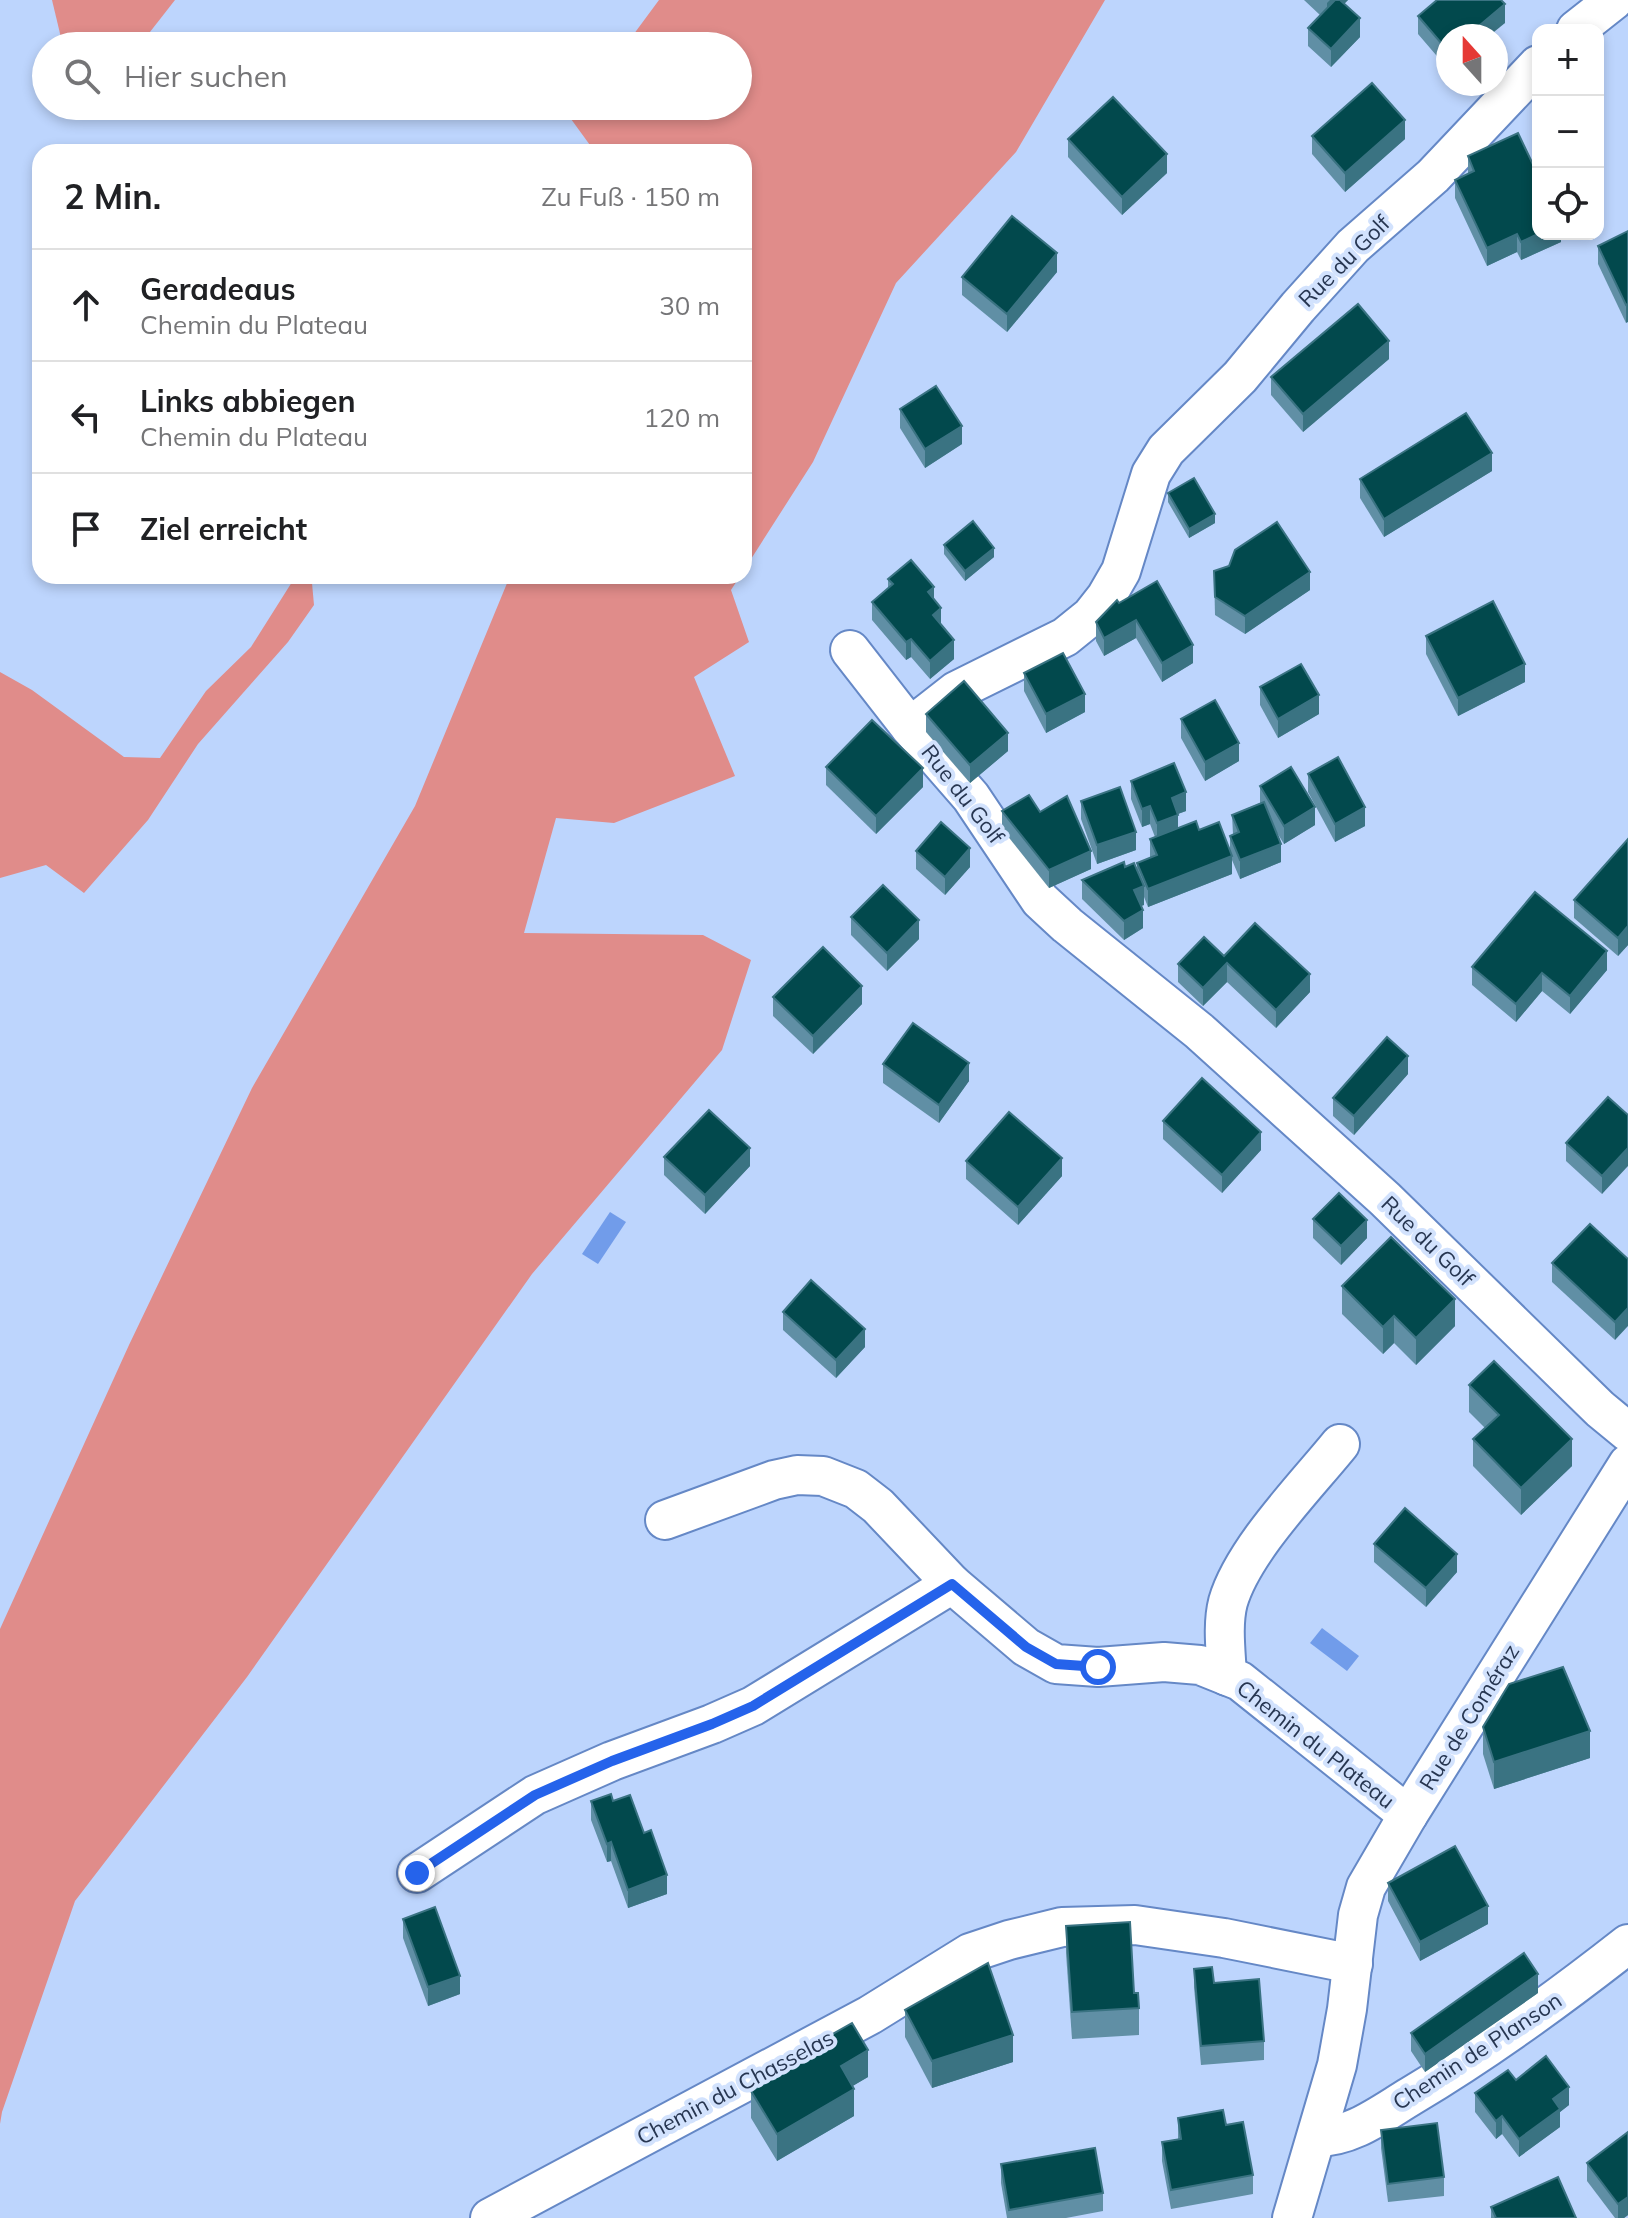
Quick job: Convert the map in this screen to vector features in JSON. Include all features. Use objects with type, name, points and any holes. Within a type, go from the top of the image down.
[{"type":"street","points":[[1584,24],[1614,0]]},
{"type":"street","name":"Rue du Golf","points":[[1532,71],[1433,176],[1353,246],[1240,377],[1166,450],[1151,474],[1121,571],[1091,616],[1065,637],[956,691],[910,727],[971,797],[1040,900],[1199,1031],[1385,1199],[1600,1409],[1628,1432]]},
{"type":"street","points":[[850,650],[910,727]]},
{"type":"street","points":[[1227,1676],[1227,1605],[1236,1582],[1263,1538],[1340,1444]]},
{"type":"street","name":"Rue de Coméraz","points":[[1292,2218],[1337,2065],[1358,1915],[1366,1887],[1628,1464]]},
{"type":"street","name":"Chemin du Plateau","points":[[665,1520],[774,1480],[797,1475],[823,1476],[856,1489],[878,1506],[952,1584],[1026,1647],[1056,1664],[1098,1667],[1164,1662],[1200,1665],[1240,1681],[1408,1815]]},
{"type":"street","points":[[417,1873],[535,1795],[753,1706],[952,1584]]},
{"type":"street","name":"Chemin du Chasselas","points":[[490,2218],[870,2015],[970,1953],[1009,1940],[1062,1927],[1135,1925],[1224,1938],[1353,1964]]},
{"type":"street","name":"Chemin de Planson","points":[[1317,2137],[1351,2131],[1447,2074],[1500,2041],[1628,1944]]},
{"type":"shaded area","points":[[52,0],[175,0],[150,32],[60,32]]},
{"type":"shaded area","points":[[659,0],[1105,0],[1016,152],[896,283],[813,462],[752,557],[752,144],[589,144],[572,120],[752,120],[752,32],[635,32]]},
{"type":"shaded area","points":[[291,584],[312,584],[314,605],[288,642],[198,744],[148,820],[84,893],[46,865],[0,878],[0,672],[32,690],[124,757],[160,758],[206,691],[251,647]]},
{"type":"shaded area","points":[[507,584],[735,584],[731,590],[749,642],[694,677],[735,776],[614,823],[556,818],[524,933],[703,935],[751,960],[722,1050],[532,1274],[247,1677],[75,1901],[0,2124],[0,1629],[129,1345],[252,1088],[415,806]]},
{"type":"water","points":[[610,1212],[626,1222],[598,1264],[582,1254]]},
{"type":"water","points":[[1322,1628],[1359,1656],[1347,1671],[1310,1643]]},
{"type":"building","points":[[1335,0],[1340,0],[1360,18],[1331,49],[1308,28]]},
{"type":"building","points":[[1437,0],[1501,0],[1505,4],[1481,24],[1436,24],[1436,37],[1418,16]]},
{"type":"building","points":[[1372,83],[1405,120],[1345,173],[1312,136]]},
{"type":"building","points":[[1113,97],[1167,154],[1122,197],[1068,139]]},
{"type":"building","points":[[1518,133],[1532,162],[1532,237],[1521,242],[1517,234],[1487,248],[1455,180],[1474,171],[1468,156]]},
{"type":"building","points":[[1012,216],[1057,253],[1007,314],[962,277]]},
{"type":"building","points":[[1628,231],[1628,304],[1626,305],[1598,246]]},
{"type":"building","points":[[1358,304],[1389,341],[1303,414],[1271,377]]},
{"type":"building","points":[[936,386],[962,426],[925,449],[900,409]]},
{"type":"building","points":[[1466,413],[1492,453],[1384,519],[1360,479]]},
{"type":"building","points":[[1194,478],[1215,514],[1189,529],[1168,493]]},
{"type":"building","points":[[973,521],[994,548],[965,571],[944,545]]},
{"type":"building","points":[[1277,522],[1310,572],[1245,616],[1215,597],[1214,571],[1229,566],[1235,550]]},
{"type":"building","points":[[911,560],[934,587],[928,592],[941,608],[933,615],[954,640],[930,661],[911,639],[906,642],[872,602],[893,584],[888,579]]},
{"type":"building","points":[[1157,581],[1193,645],[1162,663],[1136,620],[1104,638],[1096,622],[1117,600],[1119,603]]},
{"type":"building","points":[[1493,601],[1525,664],[1458,698],[1426,636]]},
{"type":"building","points":[[1063,653],[1085,694],[1046,714],[1024,673]]},
{"type":"building","points":[[1301,664],[1319,695],[1278,719],[1260,687]]},
{"type":"building","points":[[964,681],[1008,733],[970,765],[926,714]]},
{"type":"building","points":[[1215,700],[1239,743],[1205,762],[1181,719]]},
{"type":"building","points":[[872,720],[923,768],[876,816],[826,767]]},
{"type":"building","points":[[1338,757],[1365,807],[1335,824],[1308,774]]},
{"type":"building","points":[[1174,763],[1186,792],[1172,798],[1178,815],[1157,823],[1150,806],[1142,809],[1131,781]]},
{"type":"building","points":[[1291,767],[1315,807],[1284,826],[1260,786]]},
{"type":"building","points":[[1120,787],[1136,832],[1097,845],[1081,801]]},
{"type":"building","points":[[1029,795],[1040,812],[1067,796],[1091,851],[1049,870],[1002,811]]},
{"type":"building","points":[[1264,802],[1281,844],[1240,860],[1230,836],[1239,832],[1232,815]]},
{"type":"building","points":[[1196,821],[1199,830],[1219,822],[1232,856],[1148,889],[1137,863],[1157,855],[1150,839]]},
{"type":"building","points":[[941,822],[970,848],[945,877],[916,851]]},
{"type":"building","points":[[1628,839],[1628,926],[1618,938],[1574,900]]},
{"type":"building","points":[[1124,862],[1125,867],[1134,863],[1144,886],[1134,890],[1143,910],[1124,921],[1082,880]]},
{"type":"building","points":[[883,885],[919,920],[887,953],[851,917]]},
{"type":"building","points":[[1535,892],[1607,951],[1570,996],[1542,973],[1516,1004],[1472,967]]},
{"type":"building","points":[[1255,923],[1310,974],[1276,1010],[1227,963],[1203,988],[1178,964],[1204,937],[1224,956]]},
{"type":"building","points":[[823,947],[862,986],[813,1036],[773,997]]},
{"type":"building","points":[[913,1023],[969,1063],[939,1105],[883,1064]]},
{"type":"building","points":[[1387,1037],[1408,1056],[1354,1116],[1333,1098]]},
{"type":"building","points":[[1202,1078],[1261,1132],[1222,1175],[1163,1121]]},
{"type":"building","points":[[1608,1097],[1628,1115],[1628,1148],[1602,1176],[1566,1143]]},
{"type":"building","points":[[709,1110],[750,1148],[705,1195],[664,1157]]},
{"type":"building","points":[[1009,1112],[1062,1158],[1018,1207],[966,1161]]},
{"type":"building","points":[[1339,1193],[1367,1220],[1341,1246],[1313,1219]]},
{"type":"building","points":[[1590,1224],[1628,1259],[1628,1308],[1615,1322],[1552,1263]]},
{"type":"building","points":[[1391,1237],[1455,1299],[1416,1338],[1394,1316],[1383,1327],[1342,1286]]},
{"type":"building","points":[[811,1280],[865,1329],[836,1360],[783,1312]]},
{"type":"building","points":[[1494,1361],[1572,1439],[1521,1488],[1473,1439],[1499,1415],[1469,1385]]},
{"type":"building","points":[[1405,1508],[1457,1554],[1426,1588],[1374,1544]]},
{"type":"building","points":[[1563,1667],[1590,1731],[1494,1762],[1483,1727],[1509,1684]]},
{"type":"building","points":[[611,1794],[613,1801],[630,1795],[644,1833],[651,1830],[667,1875],[628,1890],[611,1842],[607,1844],[591,1801]]},
{"type":"building","points":[[1455,1846],[1488,1906],[1420,1942],[1388,1883]]},
{"type":"building","points":[[435,1907],[460,1976],[428,1987],[403,1919]]},
{"type":"building","points":[[1130,1922],[1134,1993],[1138,1993],[1139,2008],[1072,2012],[1066,1926]]},
{"type":"building","points":[[1524,1953],[1538,1974],[1425,2054],[1411,2033]]},
{"type":"building","points":[[988,1963],[1013,2035],[932,2061],[905,2010]]},
{"type":"building","points":[[1212,1967],[1214,1983],[1259,1979],[1264,2041],[1201,2046],[1194,1969]]},
{"type":"building","points":[[852,2023],[868,2050],[841,2066],[854,2089],[777,2134],[751,2091],[805,2060],[801,2052]]},
{"type":"building","points":[[1546,2056],[1569,2087],[1553,2099],[1560,2109],[1519,2139],[1502,2116],[1496,2121],[1475,2093],[1508,2070],[1516,2080]]},
{"type":"building","points":[[1223,2110],[1226,2125],[1243,2122],[1253,2175],[1171,2190],[1162,2142],[1181,2139],[1178,2118]]},
{"type":"building","points":[[1437,2123],[1444,2177],[1388,2184],[1381,2130]]},
{"type":"building","points":[[1628,2132],[1628,2197],[1618,2204],[1587,2163]]},
{"type":"building","points":[[1095,2148],[1103,2193],[1009,2210],[1001,2164]]},
{"type":"building","points":[[1558,2177],[1576,2218],[1496,2218],[1491,2207]]},
{"type":"route","points":[[417,1873],[535,1795],[753,1706],[952,1584],[1026,1647],[1056,1664],[1098,1667]]}]
